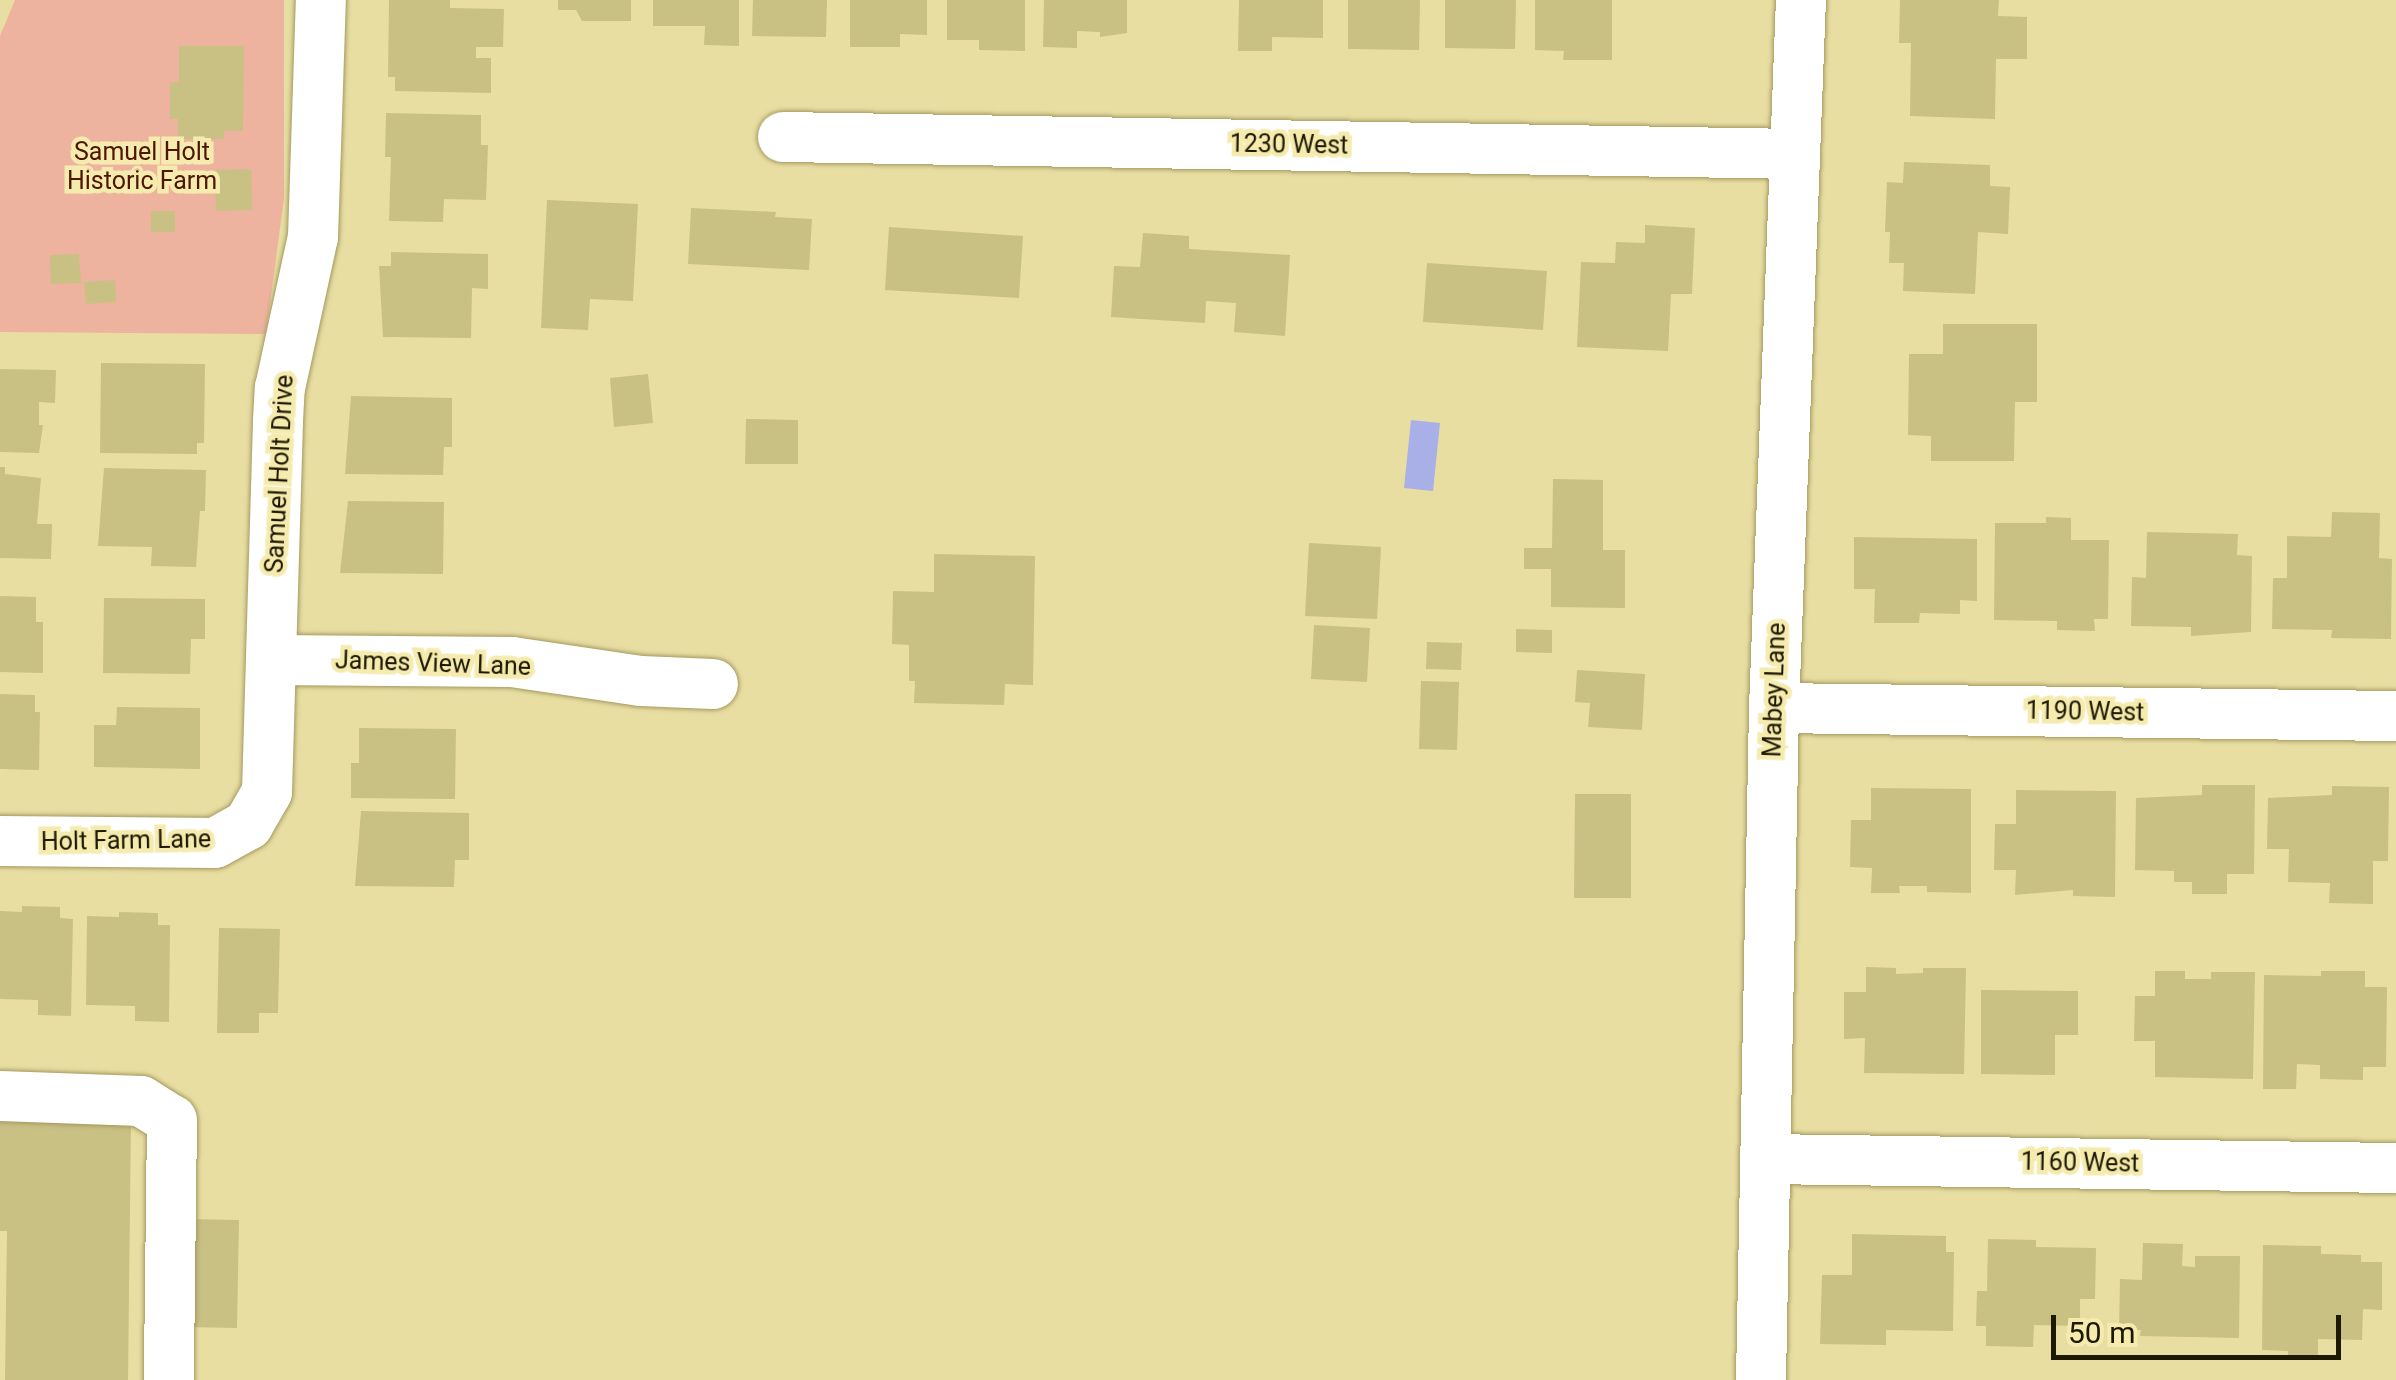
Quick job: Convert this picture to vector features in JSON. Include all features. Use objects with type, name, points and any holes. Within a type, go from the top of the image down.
[{"type":"street","name":"Samuel Holt Drive","points":[[248,825],[260,810],[270,773],[280,388],[315,223],[321,0]]},
{"type":"street","name":"Mabey Lane","points":[[1761,1380],[1774,708],[1801,0]]},
{"type":"street","name":"1230 West","points":[[783,137],[1795,154]]},
{"type":"street","name":"James View Lane","points":[[272,660],[512,662],[641,682],[713,684]]},
{"type":"street","name":"1190 West","points":[[1774,708],[2396,716]]},
{"type":"street","name":"Holt Farm Lane","points":[[0,841],[196,846],[215,843],[248,825]]},
{"type":"street","points":[[0,1096],[142,1101],[172,1120],[169,1380]]},
{"type":"street","name":"1160 West","points":[[1765,1159],[2396,1168]]},
{"type":"green space","name":"Samuel Holt Historic Farm","points":[[15,0],[284,0],[284,198],[266,334],[0,332],[0,36]]},
{"type":"water","points":[[1411,420],[1440,423],[1433,491],[1404,488]]},
{"type":"building","points":[[389,0],[450,0],[450,8],[504,9],[503,47],[476,47],[476,58],[491,58],[491,93],[395,91],[395,77],[388,77]]},
{"type":"building","points":[[558,0],[631,0],[631,21],[582,21],[576,10],[558,10]]},
{"type":"building","points":[[653,0],[739,0],[739,46],[704,45],[705,26],[653,26]]},
{"type":"building","points":[[753,0],[827,0],[826,37],[752,36]]},
{"type":"building","points":[[850,0],[927,0],[927,35],[900,34],[900,47],[850,47]]},
{"type":"building","points":[[947,0],[1025,0],[1025,51],[979,50],[979,40],[947,40]]},
{"type":"building","points":[[1044,0],[1127,0],[1127,33],[1100,37],[1100,32],[1077,31],[1077,48],[1043,47]]},
{"type":"building","points":[[1239,0],[1323,0],[1323,38],[1272,37],[1272,51],[1238,51]]},
{"type":"building","points":[[1348,0],[1420,0],[1419,50],[1348,49]]},
{"type":"building","points":[[1445,0],[1516,0],[1515,49],[1445,48]]},
{"type":"building","points":[[1535,0],[1612,0],[1612,60],[1563,60],[1564,51],[1535,50]]},
{"type":"building","points":[[1900,0],[1999,0],[1998,16],[2027,17],[2027,59],[1996,59],[1995,119],[1910,116],[1911,43],[1899,43]]},
{"type":"building","points":[[179,46],[244,46],[243,131],[224,131],[224,139],[178,139],[178,119],[170,119],[170,82],[179,82]]},
{"type":"building","points":[[386,113],[481,115],[481,145],[488,145],[486,200],[444,199],[443,222],[389,221],[391,157],[385,157]]},
{"type":"building","points":[[1904,162],[1990,165],[1990,186],[2010,187],[2008,234],[1978,232],[1975,294],[1903,291],[1904,263],[1889,263],[1890,232],[1885,232],[1887,182],[1903,183]]},
{"type":"building","points":[[251,169],[252,210],[216,211],[215,170]]},
{"type":"building","points":[[547,200],[638,204],[633,301],[590,299],[588,330],[541,328]]},
{"type":"building","points":[[691,208],[776,212],[775,217],[812,219],[809,270],[688,264]]},
{"type":"building","points":[[151,211],[175,211],[175,232],[151,232]]},
{"type":"building","points":[[1645,225],[1695,228],[1692,294],[1671,294],[1668,351],[1577,347],[1581,262],[1615,263],[1616,242],[1645,243]]},
{"type":"building","points":[[889,227],[1023,236],[1019,298],[885,290]]},
{"type":"building","points":[[1143,233],[1189,236],[1189,249],[1290,255],[1285,336],[1234,332],[1236,303],[1206,301],[1205,323],[1111,317],[1114,266],[1140,267]]},
{"type":"building","points":[[391,252],[488,254],[488,289],[472,288],[471,338],[383,337],[379,266],[391,266]]},
{"type":"building","points":[[79,254],[81,283],[51,284],[50,255]]},
{"type":"building","points":[[1427,263],[1547,271],[1543,330],[1423,322]]},
{"type":"building","points":[[115,280],[116,302],[86,304],[84,282]]},
{"type":"building","points":[[1943,324],[2037,324],[2037,402],[2015,402],[2014,461],[1931,461],[1931,436],[1908,435],[1909,354],[1943,354]]},
{"type":"building","points":[[101,363],[205,364],[204,443],[197,443],[197,454],[100,453]]},
{"type":"building","points":[[0,369],[56,370],[55,403],[39,402],[39,425],[43,425],[39,453],[0,452]]},
{"type":"building","points":[[648,374],[653,423],[614,427],[610,378]]},
{"type":"building","points":[[351,396],[452,398],[452,447],[444,447],[443,475],[345,474]]},
{"type":"building","points":[[746,419],[798,420],[798,464],[745,464]]},
{"type":"building","points":[[0,467],[5,467],[5,474],[41,478],[37,524],[52,524],[51,559],[0,558]]},
{"type":"building","points":[[104,468],[206,470],[205,511],[200,511],[196,567],[151,566],[152,547],[98,546]]},
{"type":"building","points":[[1553,479],[1603,480],[1603,550],[1625,550],[1625,608],[1551,607],[1551,569],[1524,569],[1524,548],[1552,548]]},
{"type":"building","points":[[348,501],[444,502],[443,574],[340,573]]},
{"type":"building","points":[[2332,512],[2380,513],[2379,558],[2392,559],[2391,639],[2331,638],[2332,630],[2272,629],[2273,578],[2287,578],[2287,536],[2331,537]]},
{"type":"building","points":[[2046,517],[2071,518],[2071,540],[2109,540],[2108,619],[2094,619],[2095,631],[2057,630],[2057,621],[1994,620],[1995,523],[2046,523]]},
{"type":"building","points":[[2147,532],[2238,534],[2237,555],[2252,556],[2251,632],[2191,636],[2191,627],[2131,626],[2132,577],[2146,578]]},
{"type":"building","points":[[1854,537],[1977,539],[1977,601],[1960,600],[1960,614],[1920,613],[1919,623],[1874,623],[1875,589],[1854,589]]},
{"type":"building","points":[[1309,543],[1381,547],[1377,619],[1305,616]]},
{"type":"building","points":[[934,554],[1035,556],[1033,685],[1005,684],[1004,705],[914,703],[915,681],[909,681],[909,645],[892,644],[893,591],[934,592]]},
{"type":"building","points":[[0,596],[36,597],[36,622],[43,622],[43,673],[0,672]]},
{"type":"building","points":[[104,598],[205,599],[205,639],[191,639],[190,674],[103,673]]},
{"type":"building","points":[[1314,625],[1370,628],[1367,682],[1311,679]]},
{"type":"building","points":[[1516,629],[1552,630],[1552,653],[1516,652]]},
{"type":"building","points":[[1427,642],[1462,643],[1461,670],[1426,669]]},
{"type":"building","points":[[1577,670],[1645,674],[1642,730],[1588,727],[1590,703],[1575,702]]},
{"type":"building","points":[[1421,681],[1459,682],[1457,750],[1419,749]]},
{"type":"building","points":[[0,694],[35,695],[35,712],[40,712],[39,770],[0,769]]},
{"type":"building","points":[[117,707],[200,708],[200,769],[94,767],[94,725],[116,725]]},
{"type":"building","points":[[359,728],[456,729],[455,799],[351,798],[351,763],[359,763]]},
{"type":"building","points":[[2202,785],[2255,785],[2254,874],[2227,874],[2227,894],[2192,894],[2192,882],[2174,882],[2174,871],[2135,870],[2136,798],[2202,795]]},
{"type":"building","points":[[2332,786],[2389,787],[2388,861],[2373,861],[2373,904],[2329,903],[2330,883],[2288,882],[2289,849],[2267,849],[2268,798],[2332,795]]},
{"type":"building","points":[[1871,788],[1971,789],[1971,893],[1927,892],[1927,886],[1899,886],[1900,893],[1871,893],[1872,868],[1850,867],[1851,820],[1871,820]]},
{"type":"building","points":[[2016,790],[2116,791],[2115,897],[2073,896],[2073,890],[2015,895],[2016,870],[1994,870],[1995,824],[2016,824]]},
{"type":"building","points":[[1575,794],[1631,794],[1631,898],[1574,898]]},
{"type":"building","points":[[361,811],[469,813],[469,860],[455,860],[454,887],[355,886]]},
{"type":"building","points":[[22,906],[60,907],[60,918],[73,919],[71,1016],[38,1015],[38,1000],[0,999],[0,911],[22,912]]},
{"type":"building","points":[[119,912],[158,913],[158,925],[170,925],[169,1022],[135,1021],[135,1006],[86,1005],[87,916],[119,917]]},
{"type":"building","points":[[219,928],[280,929],[278,1013],[259,1013],[259,1033],[217,1033]]},
{"type":"building","points":[[1866,967],[1896,968],[1896,974],[1923,973],[1923,968],[1966,968],[1964,1074],[1864,1073],[1865,1038],[1844,1039],[1844,992],[1866,992]]},
{"type":"building","points":[[2155,971],[2185,971],[2185,979],[2211,979],[2211,972],[2255,972],[2253,1079],[2155,1077],[2155,1041],[2134,1041],[2135,996],[2155,996]]},
{"type":"building","points":[[2321,971],[2365,971],[2365,987],[2387,987],[2386,1067],[2363,1067],[2363,1080],[2320,1079],[2320,1065],[2297,1064],[2296,1089],[2263,1089],[2264,975],[2321,976]]},
{"type":"building","points":[[1981,990],[2078,991],[2078,1035],[2055,1035],[2055,1075],[1981,1074]]},
{"type":"building","points":[[0,1118],[131,1120],[128,1380],[5,1380],[7,1231],[0,1231]]},
{"type":"building","points":[[187,1219],[239,1220],[237,1328],[185,1327]]},
{"type":"building","points":[[1852,1234],[1946,1236],[1946,1252],[1954,1252],[1953,1331],[1886,1330],[1886,1345],[1820,1344],[1822,1275],[1852,1275]]},
{"type":"building","points":[[1988,1239],[2036,1240],[2036,1247],[2096,1248],[2095,1299],[2080,1299],[2080,1326],[2034,1325],[2033,1347],[1986,1346],[1986,1326],[1976,1326],[1977,1291],[1987,1291]]},
{"type":"building","points":[[2143,1243],[2183,1244],[2182,1266],[2195,1267],[2195,1256],[2240,1256],[2239,1338],[2140,1336],[2141,1330],[2119,1330],[2120,1279],[2142,1280]]},
{"type":"building","points":[[2263,1245],[2321,1246],[2321,1254],[2361,1255],[2361,1262],[2382,1262],[2382,1310],[2363,1309],[2362,1340],[2318,1339],[2318,1359],[2288,1358],[2288,1351],[2262,1350]]}]
